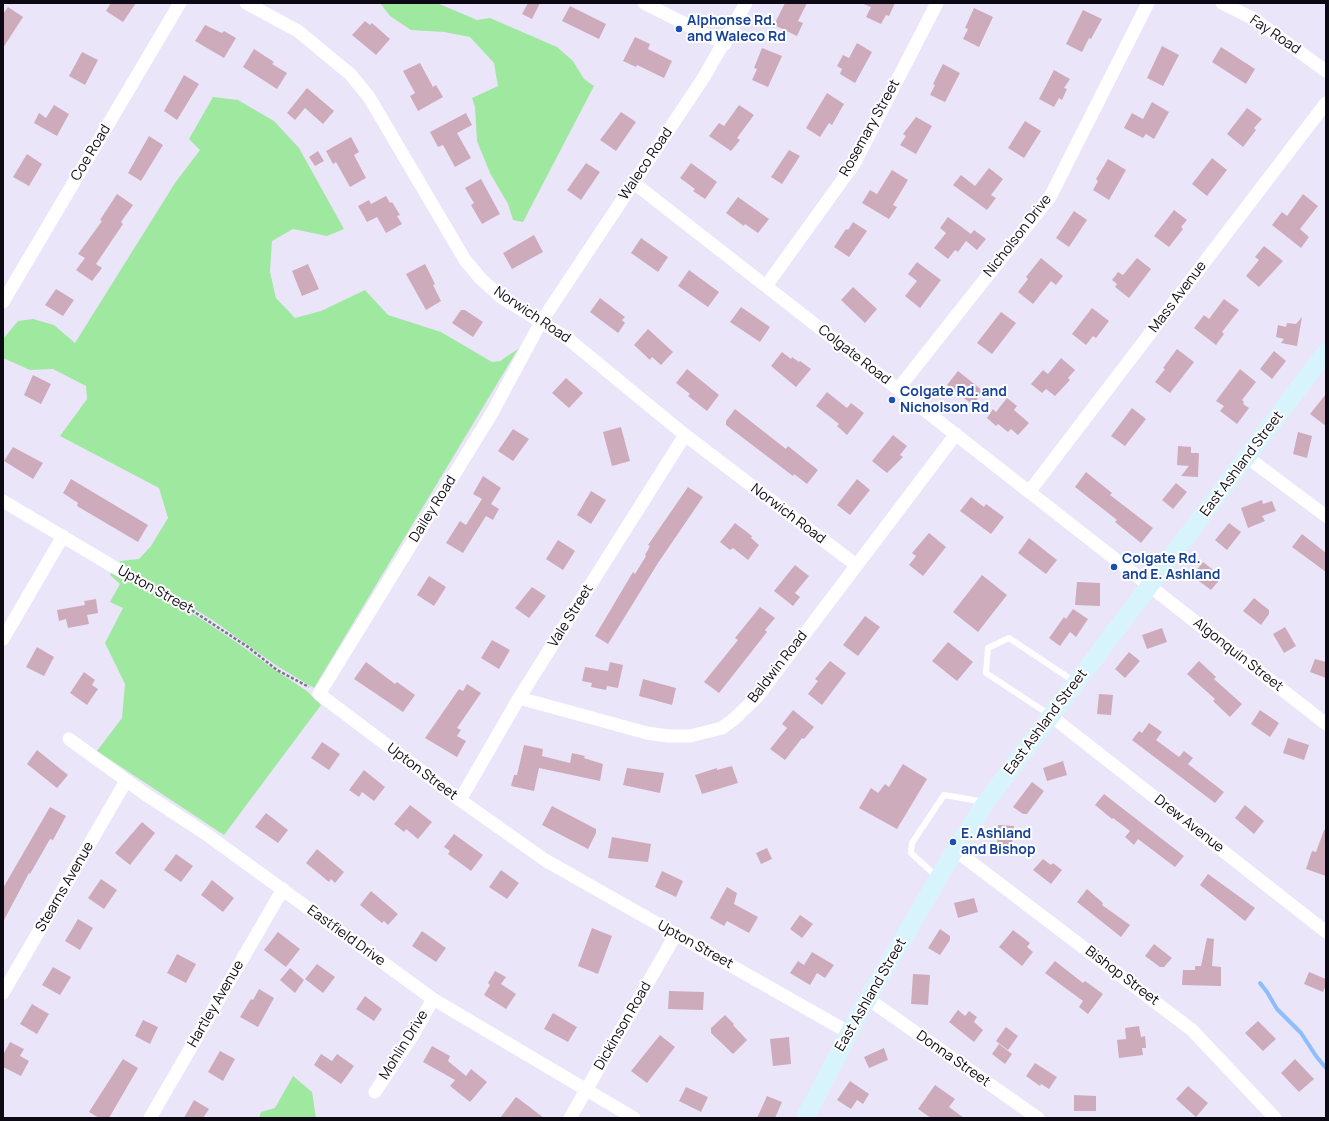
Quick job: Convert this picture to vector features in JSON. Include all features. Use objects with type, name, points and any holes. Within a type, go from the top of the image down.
[{"type":"main road","name":"East Ashland Street","points":[[805,1118],[848,1032],[955,850],[986,802],[1326,352]]},
{"type":"street","name":"Coe Road","points":[[3,302],[180,3]]},
{"type":"street","name":"Norwich Road","points":[[246,3],[298,30],[350,74],[369,97],[465,260],[481,279],[501,297],[567,338],[685,435],[856,565]]},
{"type":"street","points":[[644,3],[725,44]]},
{"type":"street","name":"Waleco Road","points":[[541,322],[725,44],[746,3]]},
{"type":"street","name":"Rosemary Street","points":[[766,286],[854,164],[937,3]]},
{"type":"street","name":"Nicholson Drive","points":[[898,389],[1050,197],[1148,3]]},
{"type":"street","name":"Fay Road","points":[[1222,3],[1254,20],[1326,71]]},
{"type":"street","name":"Mass Avenue","points":[[1030,492],[1326,103]]},
{"type":"street","name":"Colgate Road","points":[[634,183],[1150,585]]},
{"type":"street","name":"Dailey Road","points":[[319,694],[492,413],[541,322]]},
{"type":"street","name":"Baldwin Road","points":[[519,698],[647,734],[690,736],[722,728],[734,719],[756,697],[956,434]]},
{"type":"street","name":"Vale Street","points":[[460,800],[519,698],[685,435]]},
{"type":"street","points":[[1247,457],[1326,516]]},
{"type":"street","name":"Upton Street","points":[[3,501],[124,573]]},
{"type":"street","points":[[3,639],[63,536]]},
{"type":"street","name":"Algonquin Street","points":[[1150,585],[1326,724]]},
{"type":"street","name":"Upton Street","points":[[319,694],[460,800],[545,860],[848,1032]]},
{"type":"street","name":"Drew Avenue","points":[[1051,716],[1326,931]]},
{"type":"street","name":"Eastfield Drive","points":[[68,739],[206,834],[433,999],[585,1091],[634,1118]]},
{"type":"street","name":"Stearns Avenue","points":[[3,993],[126,780]]},
{"type":"street","name":"Bishop Street","points":[[955,850],[1192,1030],[1275,1118]]},
{"type":"street","name":"Hartley Avenue","points":[[150,1118],[283,889]]},
{"type":"street","name":"Dickinson Road","points":[[570,1118],[676,934]]},
{"type":"street","name":"Mohlin Drive","points":[[375,1092],[413,1035],[433,999]]},
{"type":"street","name":"Donna Street","points":[[868,1000],[1038,1118]]},
{"type":"lane","points":[[1051,716],[986,673],[988,648],[1009,638],[1076,683]]},
{"type":"lane","points":[[938,879],[911,853],[912,843],[944,795],[986,802]]},
{"type":"path","name":"Upton Street","points":[[124,573],[170,596],[248,647],[277,670],[319,694]]},
{"type":"green space","points":[[380,3],[437,3],[477,20],[490,18],[557,47],[573,61],[584,79],[594,86],[523,222],[513,220],[508,204],[490,173],[477,141],[475,107],[472,98],[498,86],[494,63],[470,37],[444,32],[411,30],[390,16]]},
{"type":"green space","points":[[213,97],[238,100],[274,121],[299,148],[344,229],[327,236],[293,229],[272,241],[270,272],[276,298],[295,318],[321,311],[365,290],[388,315],[441,332],[492,362],[500,361],[518,349],[314,688],[277,666],[214,621],[167,592],[119,566],[120,561],[139,559],[151,546],[168,518],[159,488],[60,436],[87,399],[86,386],[53,369],[30,370],[3,358],[3,339],[18,321],[33,319],[54,325],[75,343],[175,183],[200,150],[189,139]]},
{"type":"green space","points":[[112,571],[121,577],[159,593],[201,619],[307,691],[321,705],[224,835],[97,751],[122,718],[125,684],[105,643],[123,608],[110,602],[120,584],[110,575]]},
{"type":"green space","points":[[293,1076],[312,1092],[316,1118],[259,1118],[261,1112],[275,1108]]},
{"type":"building","points":[[111,3],[136,3],[123,22],[106,11]]},
{"type":"building","points":[[528,3],[540,3],[532,19],[522,14]]},
{"type":"building","points":[[785,3],[807,3],[798,21],[803,23],[797,36],[774,25]]},
{"type":"building","points":[[861,3],[895,3],[889,16],[886,15],[881,24],[866,17],[871,7]]},
{"type":"building","points":[[570,6],[606,24],[599,39],[562,21]]},
{"type":"building","points":[[8,7],[23,17],[3,48],[3,14]]},
{"type":"building","points":[[974,8],[993,17],[979,47],[963,39],[968,29],[965,28]]},
{"type":"building","points":[[1083,10],[1102,19],[1091,39],[1089,38],[1082,52],[1066,44]]},
{"type":"building","points":[[365,21],[370,25],[372,23],[390,39],[376,55],[352,35]]},
{"type":"building","points":[[205,25],[222,33],[224,31],[236,38],[224,58],[195,41]]},
{"type":"building","points":[[635,37],[650,44],[648,49],[672,61],[664,78],[637,65],[636,67],[623,61]]},
{"type":"building","points":[[857,43],[872,52],[855,83],[840,74],[842,69],[837,66],[843,55],[849,58]]},
{"type":"building","points":[[1162,46],[1179,55],[1163,86],[1147,78]]},
{"type":"building","points":[[1221,47],[1255,69],[1246,84],[1212,62]]},
{"type":"building","points":[[762,48],[782,56],[768,87],[752,80],[757,69],[754,68]]},
{"type":"building","points":[[254,49],[274,62],[272,64],[287,73],[277,89],[243,67]]},
{"type":"building","points":[[82,52],[98,60],[85,85],[69,76]]},
{"type":"building","points":[[420,63],[433,87],[436,85],[443,97],[418,111],[410,96],[415,93],[403,71]]},
{"type":"building","points":[[943,64],[960,73],[945,102],[930,95],[935,85],[933,84]]},
{"type":"building","points":[[1054,70],[1070,79],[1064,88],[1067,89],[1062,100],[1059,98],[1054,107],[1039,99]]},
{"type":"building","points":[[184,75],[199,84],[177,120],[164,111]]},
{"type":"building","points":[[307,88],[334,111],[323,124],[305,108],[295,120],[287,113]]},
{"type":"building","points":[[827,93],[844,104],[832,125],[829,123],[820,137],[806,128]]},
{"type":"building","points":[[1152,102],[1169,112],[1154,139],[1146,134],[1143,138],[1124,128],[1132,113],[1143,119]]},
{"type":"building","points":[[54,105],[69,114],[57,136],[34,123],[39,113],[46,118]]},
{"type":"building","points":[[739,105],[754,115],[737,138],[740,140],[731,151],[709,136],[719,123],[724,126]]},
{"type":"building","points":[[1247,108],[1262,119],[1254,128],[1256,130],[1243,147],[1227,134]]},
{"type":"building","points":[[621,112],[636,122],[616,151],[600,140]]},
{"type":"building","points":[[466,113],[472,125],[457,133],[471,158],[455,167],[443,145],[438,147],[430,132]]},
{"type":"building","points":[[916,117],[932,126],[916,154],[900,145],[906,136],[903,134]]},
{"type":"building","points":[[1025,121],[1041,131],[1024,158],[1008,148]]},
{"type":"building","points":[[149,136],[163,145],[141,181],[128,173]]},
{"type":"building","points":[[351,137],[359,152],[354,155],[366,178],[350,187],[336,162],[333,164],[326,151]]},
{"type":"building","points":[[789,150],[800,156],[782,184],[771,177]]},
{"type":"building","points":[[318,151],[324,161],[315,166],[309,157]]},
{"type":"building","points":[[27,154],[42,164],[29,186],[13,177]]},
{"type":"building","points":[[1212,158],[1227,170],[1207,196],[1192,184]]},
{"type":"building","points":[[1108,159],[1126,170],[1109,200],[1093,190],[1098,181],[1096,179]]},
{"type":"building","points":[[586,163],[600,172],[581,200],[567,190]]},
{"type":"building","points":[[691,163],[717,182],[705,199],[693,191],[695,189],[680,178]]},
{"type":"building","points":[[989,168],[1003,179],[991,195],[996,198],[987,210],[953,185],[961,175],[975,186]]},
{"type":"building","points":[[892,170],[908,180],[893,205],[897,207],[889,219],[862,203],[870,190],[877,194]]},
{"type":"building","points":[[481,179],[500,214],[482,224],[471,205],[474,203],[465,188]]},
{"type":"building","points":[[117,194],[133,205],[121,222],[123,224],[96,264],[102,268],[92,281],[76,270],[85,258],[78,254],[102,221],[100,220]]},
{"type":"building","points":[[1303,194],[1318,206],[1300,229],[1309,237],[1301,248],[1272,225],[1282,212],[1287,216]]},
{"type":"building","points":[[386,196],[390,203],[392,202],[400,215],[397,216],[402,224],[386,233],[377,217],[367,222],[358,206],[369,200],[371,204]]},
{"type":"building","points":[[738,197],[769,219],[758,233],[745,224],[744,226],[726,213]]},
{"type":"building","points":[[1174,210],[1187,220],[1181,227],[1183,229],[1169,247],[1154,236]]},
{"type":"building","points":[[1074,211],[1087,220],[1069,247],[1056,238]]},
{"type":"building","points":[[948,217],[971,234],[974,230],[986,239],[977,250],[966,241],[958,252],[955,250],[948,259],[934,248],[946,233],[940,228]]},
{"type":"building","points":[[853,222],[867,231],[849,257],[834,247],[846,229],[848,230]]},
{"type":"building","points":[[534,235],[543,252],[512,269],[503,253]]},
{"type":"building","points":[[641,238],[668,257],[658,272],[631,253]]},
{"type":"building","points":[[1264,246],[1283,261],[1259,287],[1246,276],[1259,260],[1255,257]]},
{"type":"building","points":[[1041,258],[1063,276],[1056,285],[1051,281],[1033,304],[1018,292],[1028,279],[1026,277]]},
{"type":"building","points":[[1137,258],[1151,269],[1129,298],[1115,287],[1117,284],[1112,280],[1118,272],[1123,275]]},
{"type":"building","points":[[917,262],[941,280],[920,308],[905,296],[917,281],[908,274]]},
{"type":"building","points":[[308,264],[319,289],[302,296],[292,271]]},
{"type":"building","points":[[425,264],[435,284],[433,285],[441,301],[426,310],[406,274]]},
{"type":"building","points":[[689,270],[719,292],[708,307],[678,286]]},
{"type":"building","points":[[853,287],[877,309],[865,323],[841,300]]},
{"type":"building","points":[[56,289],[74,300],[63,316],[45,305]]},
{"type":"building","points":[[600,298],[625,317],[622,320],[625,323],[618,333],[590,312]]},
{"type":"building","points":[[1224,299],[1239,310],[1222,332],[1224,334],[1216,345],[1194,328],[1204,315],[1209,319]]},
{"type":"building","points":[[741,307],[770,327],[760,342],[730,322]]},
{"type":"building","points":[[1092,308],[1109,321],[1096,338],[1093,336],[1086,345],[1072,334]]},
{"type":"building","points":[[461,310],[465,310],[483,322],[473,337],[452,323]]},
{"type":"building","points":[[1001,312],[1016,323],[992,354],[977,343]]},
{"type":"building","points":[[1302,317],[1297,346],[1281,343],[1284,339],[1276,337],[1278,325],[1286,327],[1287,323],[1296,324]]},
{"type":"building","points":[[648,329],[673,352],[661,365],[652,357],[650,360],[634,345]]},
{"type":"building","points":[[1177,349],[1194,362],[1170,393],[1155,382]]},
{"type":"building","points":[[1274,351],[1286,361],[1272,379],[1260,369]]},
{"type":"building","points":[[782,352],[791,359],[792,357],[799,362],[800,361],[811,369],[796,387],[771,366]]},
{"type":"building","points":[[1061,358],[1075,370],[1068,378],[1070,380],[1055,396],[1046,389],[1042,393],[1031,384],[1043,370],[1048,374]]},
{"type":"building","points":[[687,369],[719,395],[707,411],[688,396],[690,394],[676,383]]},
{"type":"building","points":[[1240,369],[1256,382],[1242,400],[1244,402],[1243,404],[1249,408],[1237,424],[1220,411],[1224,406],[1216,401]]},
{"type":"building","points":[[958,371],[983,391],[973,405],[947,385]]},
{"type":"building","points":[[33,375],[51,384],[41,404],[24,395]]},
{"type":"building","points":[[566,378],[583,393],[569,408],[552,393]]},
{"type":"building","points":[[827,392],[847,408],[851,403],[864,413],[847,435],[837,426],[839,424],[816,406]]},
{"type":"building","points":[[1326,394],[1326,426],[1310,414]]},
{"type":"building","points":[[1007,398],[1017,406],[1014,410],[1029,423],[1018,435],[1011,429],[1008,432],[998,424],[996,426],[987,418],[993,409],[996,412]]},
{"type":"building","points":[[1132,408],[1146,419],[1125,446],[1111,436]]},
{"type":"building","points":[[735,409],[786,449],[788,446],[818,470],[807,484],[794,474],[793,476],[726,425],[726,421]]},
{"type":"building","points":[[621,427],[630,461],[612,466],[603,432]]},
{"type":"building","points":[[513,429],[529,439],[513,461],[498,451]]},
{"type":"building","points":[[1298,432],[1312,436],[1307,458],[1293,454]]},
{"type":"building","points":[[893,435],[907,446],[900,455],[903,457],[887,473],[872,461]]},
{"type":"building","points":[[1178,446],[1191,447],[1191,453],[1199,453],[1198,477],[1181,476],[1189,466],[1177,465]]},
{"type":"building","points":[[13,447],[43,463],[33,479],[4,461]]},
{"type":"building","points":[[1086,472],[1112,493],[1110,495],[1153,528],[1141,543],[1115,522],[1117,520],[1075,487]]},
{"type":"building","points":[[483,476],[501,488],[491,504],[499,509],[493,520],[486,516],[463,553],[446,543],[460,521],[466,525],[482,499],[473,494]]},
{"type":"building","points":[[71,479],[148,525],[138,542],[77,506],[78,503],[63,493]]},
{"type":"building","points":[[857,479],[870,490],[850,515],[837,505]]},
{"type":"building","points":[[1176,483],[1187,492],[1173,509],[1162,500]]},
{"type":"building","points":[[688,487],[703,497],[658,563],[608,644],[595,636],[633,572],[635,574],[646,556],[645,555],[650,546],[648,545]]},
{"type":"building","points":[[591,491],[606,500],[591,524],[577,515]]},
{"type":"building","points":[[971,497],[984,507],[986,504],[1004,517],[991,534],[960,511]]},
{"type":"building","points":[[1262,500],[1263,504],[1272,501],[1276,511],[1262,516],[1265,521],[1248,528],[1241,508]]},
{"type":"building","points":[[735,523],[752,536],[751,538],[759,545],[748,560],[733,548],[730,550],[720,542]]},
{"type":"building","points":[[1229,523],[1241,532],[1227,550],[1215,540]]},
{"type":"building","points":[[929,533],[946,547],[923,576],[909,565],[916,556],[912,553]]},
{"type":"building","points":[[1302,534],[1326,553],[1326,572],[1292,547]]},
{"type":"building","points":[[1029,538],[1057,560],[1046,574],[1018,553]]},
{"type":"building","points":[[558,540],[575,551],[563,570],[546,559]]},
{"type":"building","points":[[1203,562],[1222,577],[1211,590],[1192,576]]},
{"type":"building","points":[[795,565],[809,576],[795,593],[800,597],[793,606],[774,591]]},
{"type":"building","points":[[982,575],[1007,595],[978,632],[953,612]]},
{"type":"building","points":[[429,576],[446,587],[434,606],[417,595]]},
{"type":"building","points":[[1077,582],[1100,583],[1100,606],[1075,605]]},
{"type":"building","points":[[532,587],[546,596],[529,618],[515,608]]},
{"type":"building","points":[[1254,598],[1269,610],[1269,614],[1261,625],[1243,611]]},
{"type":"building","points":[[96,599],[98,613],[87,615],[89,624],[68,628],[66,619],[59,621],[57,610],[85,605],[84,601]]},
{"type":"building","points":[[760,607],[775,618],[765,630],[767,632],[719,693],[704,682],[738,640],[735,638]]},
{"type":"building","points":[[1073,609],[1088,619],[1076,637],[1070,632],[1060,646],[1049,638],[1064,617],[1066,619]]},
{"type":"building","points":[[865,616],[880,627],[858,656],[843,645]]},
{"type":"building","points":[[1285,627],[1296,646],[1284,653],[1273,634]]},
{"type":"building","points":[[1162,628],[1167,642],[1147,649],[1142,635]]},
{"type":"building","points":[[492,640],[510,650],[499,669],[481,658]]},
{"type":"building","points":[[948,642],[973,662],[957,681],[932,661]]},
{"type":"building","points":[[37,647],[54,657],[44,676],[26,667]]},
{"type":"building","points":[[1129,652],[1140,661],[1125,678],[1115,669]]},
{"type":"building","points":[[1315,659],[1326,662],[1326,678],[1310,672]]},
{"type":"building","points":[[830,661],[846,673],[822,705],[808,694],[818,681],[815,679]]},
{"type":"building","points":[[1199,661],[1216,677],[1214,679],[1242,704],[1230,717],[1213,701],[1215,699],[1187,674]]},
{"type":"building","points":[[366,662],[395,684],[397,682],[415,695],[403,712],[354,679]]},
{"type":"building","points":[[610,662],[623,665],[618,688],[607,686],[606,690],[591,687],[592,683],[582,681],[585,667],[608,671]]},
{"type":"building","points":[[84,672],[95,680],[92,685],[98,689],[87,705],[70,693]]},
{"type":"building","points":[[643,679],[676,688],[672,705],[639,696]]},
{"type":"building","points":[[467,684],[481,693],[457,728],[461,730],[457,736],[466,741],[457,757],[425,738],[459,689],[463,691]]},
{"type":"building","points":[[1099,694],[1113,695],[1111,715],[1097,714]]},
{"type":"building","points":[[793,710],[814,727],[804,739],[802,738],[785,760],[770,749],[787,728],[782,724]]},
{"type":"building","points":[[1260,710],[1279,723],[1270,737],[1251,724]]},
{"type":"building","points":[[1149,723],[1162,732],[1156,740],[1179,757],[1184,751],[1193,758],[1188,764],[1224,792],[1215,803],[1132,740],[1139,731],[1142,733]]},
{"type":"building","points":[[1288,738],[1309,745],[1304,760],[1283,753]]},
{"type":"building","points":[[322,742],[340,754],[329,770],[311,758]]},
{"type":"building","points":[[524,745],[543,749],[542,756],[570,763],[572,753],[585,756],[584,758],[603,764],[600,781],[539,768],[534,791],[511,786],[514,775],[517,775]]},
{"type":"building","points":[[37,750],[68,775],[57,788],[27,764]]},
{"type":"building","points":[[1063,761],[1067,775],[1047,781],[1043,768]]},
{"type":"building","points":[[903,764],[927,779],[897,829],[859,808],[871,788],[878,793],[885,784],[889,787]]},
{"type":"building","points":[[732,766],[738,783],[702,794],[695,775],[717,768],[717,770]]},
{"type":"building","points":[[627,768],[664,773],[660,793],[623,785]]},
{"type":"building","points":[[364,770],[385,787],[374,801],[362,792],[359,797],[349,790]]},
{"type":"building","points":[[1032,782],[1044,791],[1027,814],[1023,814],[1013,807]]},
{"type":"building","points":[[1104,794],[1184,856],[1175,867],[1138,839],[1134,845],[1125,837],[1130,831],[1095,805]]},
{"type":"building","points":[[410,805],[432,822],[418,839],[406,829],[404,832],[394,824]]},
{"type":"building","points":[[1245,805],[1264,821],[1254,834],[1235,818]]},
{"type":"building","points":[[552,806],[596,829],[596,833],[588,849],[542,825]]},
{"type":"building","points":[[50,807],[66,816],[53,840],[50,839],[30,874],[29,873],[3,922],[3,888]]},
{"type":"building","points":[[266,813],[288,830],[278,843],[255,827]]},
{"type":"building","points":[[142,822],[155,833],[130,865],[115,853]]},
{"type":"building","points":[[998,825],[1014,826],[1012,846],[997,845]]},
{"type":"building","points":[[1324,830],[1326,830],[1326,876],[1306,869],[1312,851],[1316,852]]},
{"type":"building","points":[[454,834],[483,855],[471,871],[448,854],[450,851],[444,847]]},
{"type":"building","points":[[612,837],[651,844],[648,862],[608,858]]},
{"type":"building","points":[[767,848],[772,859],[761,864],[756,853]]},
{"type":"building","points":[[317,849],[344,872],[335,883],[331,879],[329,882],[306,863]]},
{"type":"building","points":[[176,854],[193,866],[181,882],[164,870]]},
{"type":"building","points":[[1043,859],[1051,865],[1053,863],[1062,870],[1051,884],[1033,870]]},
{"type":"building","points":[[501,870],[519,883],[507,899],[489,887]]},
{"type":"building","points":[[662,871],[683,881],[676,897],[655,887]]},
{"type":"building","points":[[1208,874],[1255,908],[1245,921],[1200,885]]},
{"type":"building","points":[[101,879],[117,890],[104,909],[88,898]]},
{"type":"building","points":[[212,880],[234,898],[223,912],[201,895]]},
{"type":"building","points":[[727,887],[737,893],[734,904],[758,917],[749,933],[727,921],[724,926],[710,918]]},
{"type":"building","points":[[1087,889],[1103,903],[1102,905],[1130,925],[1121,937],[1077,902]]},
{"type":"building","points":[[371,891],[398,914],[388,925],[384,921],[382,923],[360,905]]},
{"type":"building","points":[[974,898],[978,912],[958,918],[954,903]]},
{"type":"building","points":[[800,915],[813,924],[802,938],[790,929]]},
{"type":"building","points":[[78,919],[93,928],[80,950],[65,941]]},
{"type":"building","points":[[592,928],[612,936],[598,974],[578,966]]},
{"type":"building","points":[[940,929],[950,936],[950,940],[940,955],[928,948]]},
{"type":"building","points":[[1013,930],[1030,943],[1027,947],[1033,952],[1022,966],[999,947]]},
{"type":"building","points":[[422,931],[446,948],[436,962],[412,946]]},
{"type":"building","points":[[278,932],[300,949],[286,967],[264,950]]},
{"type":"building","points":[[1207,938],[1214,939],[1212,966],[1221,967],[1221,986],[1182,985],[1183,970],[1195,970],[1195,966],[1201,966]]},
{"type":"building","points":[[1154,944],[1172,958],[1164,967],[1160,967],[1145,956]]},
{"type":"building","points":[[812,952],[834,965],[825,978],[817,973],[810,985],[790,973],[798,961],[804,965]]},
{"type":"building","points":[[177,954],[196,964],[186,983],[167,973]]},
{"type":"building","points":[[1055,961],[1083,983],[1085,981],[1103,994],[1088,1014],[1079,1007],[1083,1001],[1045,973]]},
{"type":"building","points":[[317,964],[335,977],[323,993],[305,979]]},
{"type":"building","points":[[53,967],[71,977],[60,995],[42,985]]},
{"type":"building","points":[[290,968],[304,980],[295,993],[280,980]]},
{"type":"building","points":[[495,971],[506,977],[501,984],[516,994],[506,1009],[484,995],[490,985],[488,983]]},
{"type":"building","points":[[1309,972],[1326,979],[1326,985],[1323,992],[1304,984]]},
{"type":"building","points":[[913,974],[930,975],[928,1005],[911,1004]]},
{"type":"building","points":[[259,989],[274,998],[258,1027],[240,1017],[251,999],[253,1000]]},
{"type":"building","points":[[669,991],[704,992],[703,1010],[668,1009]]},
{"type":"building","points":[[365,996],[382,1009],[374,1021],[356,1009]]},
{"type":"building","points":[[32,1004],[49,1014],[37,1034],[20,1024]]},
{"type":"building","points":[[958,1010],[965,1016],[969,1011],[977,1017],[974,1022],[983,1030],[974,1042],[949,1022]]},
{"type":"building","points":[[553,1013],[577,1027],[568,1042],[544,1029]]},
{"type":"building","points":[[725,1015],[747,1040],[733,1054],[711,1033],[711,1028]]},
{"type":"building","points":[[143,1020],[158,1027],[150,1044],[135,1036]]},
{"type":"building","points":[[1258,1021],[1276,1039],[1263,1051],[1245,1033]]},
{"type":"building","points":[[1139,1026],[1141,1037],[1145,1036],[1146,1048],[1142,1048],[1143,1055],[1119,1058],[1117,1040],[1126,1039],[1125,1028]]},
{"type":"building","points":[[1006,1027],[1018,1036],[1008,1050],[996,1041]]},
{"type":"building","points":[[660,1035],[675,1047],[647,1083],[631,1071]]},
{"type":"building","points":[[789,1037],[791,1064],[773,1066],[770,1039]]},
{"type":"building","points":[[10,1042],[24,1049],[20,1056],[29,1061],[21,1076],[3,1067],[3,1055]]},
{"type":"building","points":[[999,1044],[1012,1054],[1005,1064],[992,1054]]},
{"type":"building","points":[[432,1046],[450,1056],[448,1061],[466,1076],[471,1069],[487,1082],[470,1102],[450,1086],[455,1080],[423,1062]]},
{"type":"building","points":[[884,1048],[888,1060],[869,1068],[864,1057]]},
{"type":"building","points":[[220,1051],[235,1059],[223,1081],[208,1072]]},
{"type":"building","points":[[321,1054],[332,1061],[337,1054],[354,1066],[341,1084],[314,1065]]},
{"type":"building","points":[[123,1059],[138,1068],[109,1118],[99,1118],[89,1112]]},
{"type":"building","points":[[1295,1059],[1314,1079],[1299,1092],[1281,1073]]},
{"type":"building","points":[[1035,1063],[1057,1077],[1049,1089],[1041,1084],[1040,1086],[1026,1076]]},
{"type":"building","points":[[850,1081],[869,1094],[863,1104],[857,1100],[851,1109],[837,1100]]},
{"type":"building","points":[[935,1085],[955,1099],[949,1107],[964,1118],[931,1118],[918,1109]]},
{"type":"building","points":[[1188,1086],[1208,1103],[1196,1117],[1176,1099]]},
{"type":"building","points":[[686,1087],[708,1097],[701,1112],[679,1101]]},
{"type":"building","points":[[1074,1095],[1096,1096],[1096,1111],[1074,1111]]},
{"type":"building","points":[[767,1096],[782,1102],[775,1118],[757,1118]]},
{"type":"building","points":[[516,1097],[519,1099],[544,1118],[500,1118]]},
{"type":"building","points":[[194,1100],[209,1109],[203,1118],[184,1118]]},
{"type":"waterway","points":[[1260,983],[1277,1009],[1301,1033],[1326,1068]]},
{"type":"place","name":"Alphonse Rd. and Waleco Rd","points":[[679,29]]},
{"type":"place","name":"Colgate Rd. and Nicholson Rd","points":[[892,400]]},
{"type":"place","name":"Colgate Rd. and E. Ashland","points":[[1114,567]]},
{"type":"place","name":"E. Ashland and Bishop","points":[[953,842]]}]
